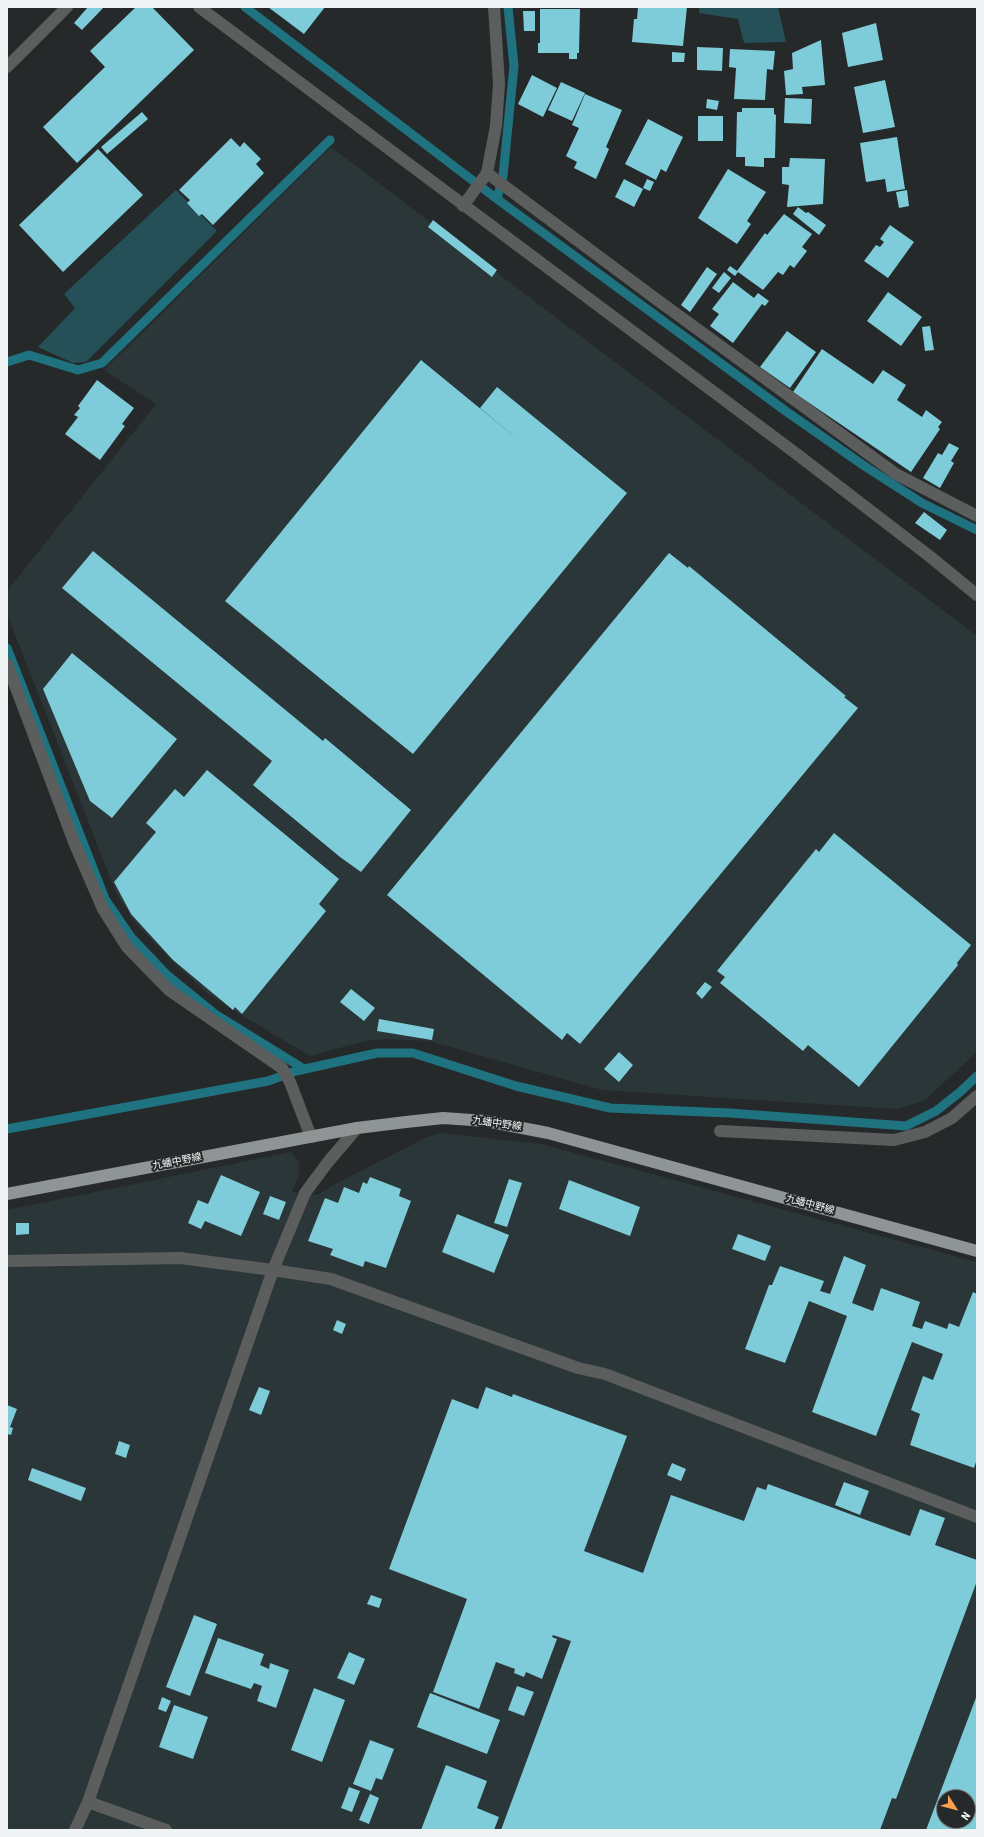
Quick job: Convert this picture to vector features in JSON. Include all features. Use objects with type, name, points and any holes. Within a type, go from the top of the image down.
[{"type":"main road","name":"九蟠中野線","points":[[7,1194],[357,1128],[443,1118],[486,1121],[548,1133],[977,1251]]},
{"type":"street","points":[[7,67],[67,7]]},
{"type":"street","points":[[199,7],[463,206],[798,455],[928,555],[977,595]]},
{"type":"street","points":[[493,179],[499,84],[494,7]]},
{"type":"street","points":[[463,206],[474,191],[493,179]]},
{"type":"street","points":[[493,179],[896,474],[977,516]]},
{"type":"street","points":[[7,664],[74,842],[103,909],[127,947],[169,990],[282,1068],[290,1082],[310,1137]]},
{"type":"street","points":[[720,1131],[894,1140],[925,1132],[952,1118],[977,1096]]},
{"type":"street","points":[[75,1830],[88,1802],[273,1270],[305,1193],[328,1162],[357,1128]]},
{"type":"street","points":[[7,1261],[180,1258],[331,1279],[570,1365],[605,1374],[977,1517]]},
{"type":"street","points":[[88,1802],[166,1830]]},
{"type":"shaded area","points":[[699,7],[778,7],[786,42],[744,43],[738,19],[699,13]]},
{"type":"shaded area","points":[[331,147],[977,636],[977,1052],[924,1101],[896,1109],[602,1090],[429,1041],[387,1039],[365,1041],[310,1056],[208,994],[174,963],[136,924],[117,895],[7,614],[7,591],[156,404],[104,370]]},
{"type":"shaded area","points":[[176,190],[217,231],[86,362],[73,363],[38,347],[75,308],[64,294]]},
{"type":"shaded area","points":[[440,1133],[541,1144],[977,1262],[977,1830],[7,1830],[7,1210],[291,1152],[300,1163],[299,1174],[292,1192],[317,1195],[337,1183],[427,1137]]},
{"type":"building","points":[[88,7],[104,7],[82,30],[74,23]]},
{"type":"building","points":[[136,7],[152,7],[194,50],[77,163],[43,127],[105,67],[90,51]]},
{"type":"building","points":[[268,7],[325,7],[304,34]]},
{"type":"building","points":[[638,7],[687,7],[683,46],[632,42],[634,19],[637,19]]},
{"type":"building","points":[[540,9],[580,9],[579,53],[577,53],[577,59],[569,59],[569,53],[538,53],[538,43],[540,43]]},
{"type":"building","points":[[523,11],[535,11],[535,31],[524,31]]},
{"type":"building","points":[[876,23],[883,60],[848,67],[842,33]]},
{"type":"building","points":[[821,40],[825,85],[802,87],[803,94],[786,95],[784,71],[793,69],[792,53]]},
{"type":"building","points":[[697,47],[723,48],[722,71],[697,70]]},
{"type":"building","points":[[730,49],[775,51],[773,70],[767,69],[765,100],[734,99],[736,68],[729,67]]},
{"type":"building","points":[[672,52],[685,53],[684,62],[672,62]]},
{"type":"building","points":[[532,75],[557,88],[543,117],[518,104]]},
{"type":"building","points":[[885,80],[895,127],[863,133],[854,87]]},
{"type":"building","points":[[561,82],[585,93],[572,121],[548,110]]},
{"type":"building","points":[[585,94],[622,110],[606,147],[609,149],[596,179],[574,168],[577,162],[566,156],[579,128],[572,125]]},
{"type":"building","points":[[785,98],[812,99],[811,124],[784,123]]},
{"type":"building","points":[[707,99],[719,101],[717,110],[706,108]]},
{"type":"building","points":[[742,108],[774,108],[774,114],[776,115],[775,158],[764,158],[764,167],[745,166],[745,157],[736,157],[737,112],[742,112]]},
{"type":"building","points":[[142,112],[148,119],[107,154],[101,147]]},
{"type":"building","points":[[698,116],[723,116],[723,141],[698,141]]},
{"type":"building","points":[[648,119],[683,137],[666,172],[661,169],[656,180],[625,164]]},
{"type":"building","points":[[897,137],[905,189],[887,192],[885,179],[866,182],[860,143]]},
{"type":"building","points":[[231,138],[240,147],[244,142],[261,159],[256,164],[264,173],[213,225],[202,214],[199,216],[187,203],[190,200],[179,190]]},
{"type":"building","points":[[98,149],[143,195],[63,272],[19,225]]},
{"type":"building","points":[[790,158],[825,159],[823,204],[787,207],[789,185],[782,184],[782,167],[789,167]]},
{"type":"building","points":[[728,169],[766,192],[747,221],[751,224],[737,244],[698,218]]},
{"type":"building","points":[[624,179],[643,189],[634,207],[615,197]]},
{"type":"building","points":[[647,179],[654,182],[650,191],[643,188]]},
{"type":"building","points":[[907,190],[909,206],[899,208],[896,192]]},
{"type":"building","points":[[798,207],[806,213],[808,212],[826,225],[819,235],[793,214]]},
{"type":"building","points":[[784,214],[812,234],[802,247],[807,251],[794,268],[790,265],[783,275],[778,272],[763,290],[738,272],[735,276],[727,270],[730,266],[737,271],[765,233],[767,235]]},
{"type":"building","points":[[433,220],[497,270],[492,277],[428,227]]},
{"type":"building","points":[[890,225],[914,242],[888,278],[864,261],[876,245],[880,247],[884,242],[880,239]]},
{"type":"building","points":[[707,267],[717,274],[690,312],[681,305]]},
{"type":"building","points":[[724,272],[731,278],[719,293],[712,288]]},
{"type":"building","points":[[733,282],[754,298],[758,293],[769,301],[765,306],[762,304],[733,343],[710,326],[719,314],[712,309]]},
{"type":"building","points":[[888,292],[922,317],[901,346],[867,321]]},
{"type":"building","points":[[930,326],[934,350],[925,351],[922,327]]},
{"type":"building","points":[[787,331],[816,352],[790,388],[760,367]]},
{"type":"building","points":[[822,349],[873,384],[883,370],[906,385],[897,400],[922,417],[926,410],[942,422],[938,427],[940,429],[911,472],[793,392]]},
{"type":"building","points":[[421,360],[521,442],[480,408],[497,387],[627,493],[413,754],[225,601]]},
{"type":"building","points":[[97,380],[134,408],[122,424],[125,426],[100,460],[65,434],[78,417],[74,415],[80,408],[78,406]]},
{"type":"building","points":[[949,443],[959,448],[951,461],[954,463],[940,488],[923,478],[938,453],[942,455]]},
{"type":"building","points":[[924,512],[947,530],[940,540],[915,523]]},
{"type":"building","points":[[93,551],[323,741],[325,738],[411,810],[361,872],[340,857],[253,785],[272,761],[62,588]]},
{"type":"building","points":[[669,553],[688,568],[689,566],[846,696],[844,697],[858,708],[580,1044],[567,1033],[562,1040],[387,895]]},
{"type":"building","points":[[72,653],[177,739],[112,818],[90,801],[43,689]]},
{"type":"building","points":[[207,770],[339,879],[319,904],[326,911],[242,1014],[235,1007],[233,1010],[173,960],[131,914],[114,882],[156,832],[146,823],[175,789],[184,797]]},
{"type":"building","points":[[834,833],[971,945],[957,963],[958,965],[859,1087],[808,1045],[803,1051],[720,983],[725,977],[717,971],[816,849],[819,852]]},
{"type":"building","points":[[705,982],[712,987],[702,999],[696,993]]},
{"type":"building","points":[[351,989],[375,1008],[364,1021],[340,1002]]},
{"type":"building","points":[[379,1019],[434,1029],[432,1040],[377,1031]]},
{"type":"building","points":[[619,1052],[633,1065],[619,1082],[604,1069]]},
{"type":"building","points":[[221,1175],[260,1192],[241,1236],[205,1221],[201,1229],[188,1223],[198,1200],[208,1204]]},
{"type":"building","points":[[370,1177],[401,1189],[399,1196],[411,1201],[386,1268],[365,1261],[363,1267],[330,1255],[333,1249],[308,1241],[325,1198],[338,1203],[344,1187],[359,1193],[363,1182],[367,1184]]},
{"type":"building","points":[[509,1179],[522,1183],[507,1227],[494,1223]]},
{"type":"building","points":[[569,1180],[640,1207],[630,1236],[559,1209]]},
{"type":"building","points":[[270,1196],[286,1202],[279,1220],[263,1214]]},
{"type":"building","points":[[457,1214],[509,1235],[494,1273],[442,1252]]},
{"type":"building","points":[[16,1223],[29,1223],[29,1234],[16,1235]]},
{"type":"building","points":[[738,1234],[771,1246],[765,1261],[732,1249]]},
{"type":"building","points":[[844,1256],[866,1265],[852,1303],[873,1311],[881,1288],[920,1302],[912,1326],[922,1329],[925,1321],[947,1329],[949,1323],[959,1327],[973,1292],[977,1294],[977,1459],[974,1468],[910,1445],[920,1414],[911,1410],[923,1376],[933,1380],[943,1354],[912,1342],[876,1436],[812,1412],[847,1316],[809,1301],[785,1363],[745,1349],[769,1285],[772,1285],[780,1266],[824,1281],[820,1291],[830,1294]]},
{"type":"building","points":[[337,1320],[346,1324],[342,1334],[333,1330]]},
{"type":"building","points":[[259,1387],[270,1391],[261,1415],[249,1410]]},
{"type":"building","points":[[486,1387],[512,1397],[513,1394],[627,1436],[584,1551],[643,1573],[671,1495],[744,1521],[757,1487],[766,1490],[768,1484],[910,1536],[920,1509],[945,1518],[935,1545],[977,1560],[977,1581],[896,1799],[892,1798],[880,1830],[501,1830],[571,1641],[553,1635],[552,1637],[557,1639],[542,1679],[526,1672],[524,1677],[514,1673],[515,1669],[496,1662],[479,1709],[433,1692],[467,1599],[389,1569],[452,1399],[478,1409]]},
{"type":"building","points":[[7,1405],[17,1409],[10,1427],[13,1428],[11,1435],[7,1434]]},
{"type":"building","points":[[119,1441],[130,1445],[126,1458],[115,1454]]},
{"type":"building","points":[[672,1463],[686,1469],[681,1481],[667,1475]]},
{"type":"building","points":[[32,1468],[86,1488],[81,1501],[28,1480]]},
{"type":"building","points":[[844,1482],[869,1491],[860,1515],[835,1505]]},
{"type":"building","points":[[371,1595],[382,1599],[379,1608],[367,1604]]},
{"type":"building","points":[[194,1615],[217,1624],[190,1696],[166,1687]]},
{"type":"building","points":[[218,1638],[264,1654],[260,1665],[269,1669],[270,1663],[289,1670],[276,1708],[257,1701],[262,1686],[254,1683],[251,1689],[205,1673]]},
{"type":"building","points":[[349,1652],[365,1659],[354,1685],[337,1678]]},
{"type":"building","points":[[517,1686],[534,1692],[524,1716],[508,1710]]},
{"type":"building","points":[[314,1688],[345,1700],[322,1762],[291,1750]]},
{"type":"building","points":[[430,1693],[500,1720],[487,1754],[417,1727]]},
{"type":"building","points":[[977,1695],[977,1830],[926,1830],[936,1804],[936,1829],[976,1829],[976,1789],[941,1789]]},
{"type":"building","points":[[162,1697],[171,1701],[166,1712],[158,1709]]},
{"type":"building","points":[[174,1705],[208,1717],[193,1759],[159,1747]]},
{"type":"building","points":[[370,1740],[394,1749],[382,1780],[376,1778],[371,1791],[353,1784]]},
{"type":"building","points":[[446,1765],[487,1781],[477,1808],[499,1817],[494,1830],[421,1830]]},
{"type":"building","points":[[349,1787],[360,1791],[352,1812],[341,1808]]},
{"type":"building","points":[[370,1794],[379,1798],[369,1824],[359,1820]]},
{"type":"waterway","points":[[245,7],[497,199],[787,412],[863,465],[922,503],[977,530]]},
{"type":"waterway","points":[[497,199],[503,176],[514,66],[508,7]]},
{"type":"waterway","points":[[7,362],[29,355],[78,370],[102,363],[330,140]]},
{"type":"waterway","points":[[7,648],[105,899],[131,937],[167,975],[215,1014],[304,1069]]},
{"type":"waterway","points":[[7,1129],[268,1081],[296,1071],[377,1053],[413,1053],[516,1086],[610,1108],[730,1113],[906,1126],[936,1111],[977,1076]]}]
